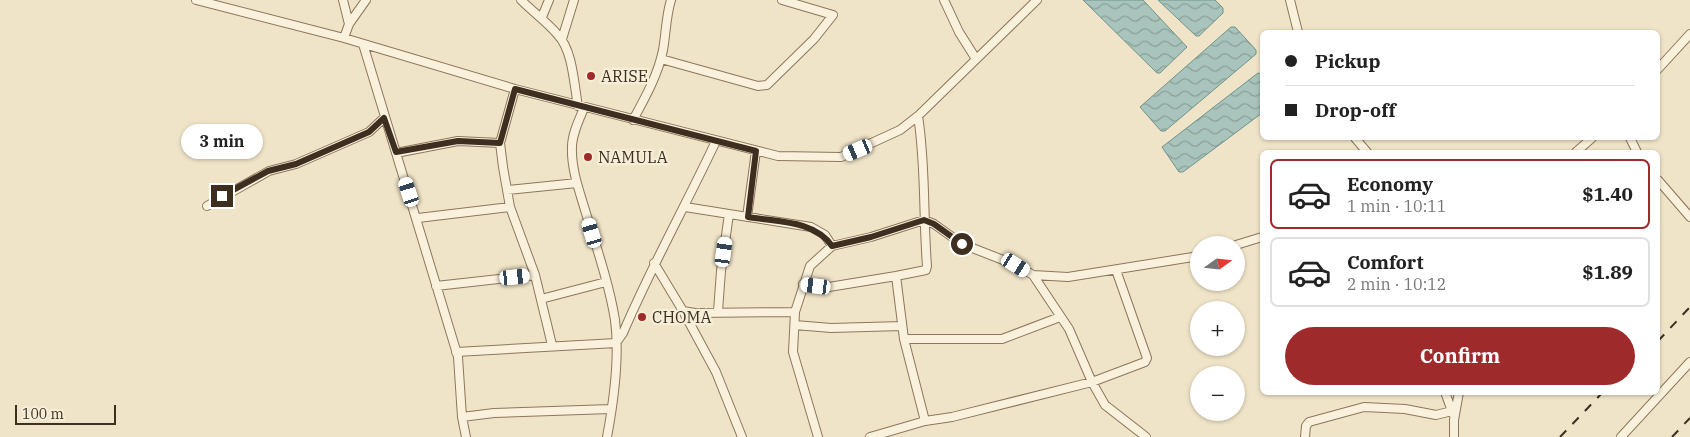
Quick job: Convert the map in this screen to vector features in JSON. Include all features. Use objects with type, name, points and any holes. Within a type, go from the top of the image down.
[{"type":"street","points":[[196,0],[344,38],[581,107],[756,151],[778,156],[841,157],[900,130],[918,116],[1037,0]]},
{"type":"street","points":[[343,0],[349,24]]},
{"type":"street","points":[[344,38],[349,24],[366,0]]},
{"type":"street","points":[[521,0],[542,17],[562,39],[569,57],[581,107],[572,147],[577,183],[615,320],[616,343],[607,437]]},
{"type":"street","points":[[542,17],[548,0]]},
{"type":"street","points":[[562,39],[574,0]]},
{"type":"street","points":[[632,120],[653,83],[661,59],[671,0]]},
{"type":"street","points":[[661,59],[758,86],[767,85],[814,39],[834,14],[782,0]]},
{"type":"street","points":[[944,0],[959,32],[976,59]]},
{"type":"street","points":[[1290,0],[1298,30]]},
{"type":"street","points":[[1660,67],[1690,34]]},
{"type":"street","points":[[363,44],[384,118],[418,218],[456,352],[462,417],[466,437]]},
{"type":"street","points":[[515,89],[500,143],[510,207],[535,275],[552,346]]},
{"type":"street","points":[[803,284],[829,287],[926,270],[924,170],[918,116]]},
{"type":"street","points":[[207,206],[268,171],[296,164],[369,132],[384,118]]},
{"type":"street","points":[[1358,140],[1365,150]]},
{"type":"street","points":[[1578,150],[1590,140]]},
{"type":"street","points":[[396,152],[458,141],[500,143]]},
{"type":"street","points":[[616,343],[623,333],[654,263],[685,207],[716,141]]},
{"type":"street","points":[[748,217],[756,151]]},
{"type":"street","points":[[1660,182],[1690,217]]},
{"type":"street","points":[[507,190],[577,183]]},
{"type":"street","points":[[418,218],[510,207]]},
{"type":"street","points":[[685,207],[811,227],[825,235],[832,246]]},
{"type":"street","points":[[718,311],[721,271],[729,214]]},
{"type":"street","points":[[818,437],[793,352],[795,312],[810,266],[832,246],[871,237],[924,220],[934,224],[962,244],[1016,265],[1032,275],[1069,329],[1079,348],[1092,382],[1105,405],[1146,437]]},
{"type":"street","points":[[1245,243],[1260,239]]},
{"type":"street","points":[[1032,275],[1068,277],[1190,258]]},
{"type":"street","points":[[654,263],[716,372],[742,437]]},
{"type":"street","points":[[870,437],[925,421],[952,417],[1092,382],[1146,360],[1116,270]]},
{"type":"street","points":[[436,286],[535,275]]},
{"type":"street","points":[[896,276],[904,339],[925,421]]},
{"type":"street","points":[[541,299],[606,282]]},
{"type":"street","points":[[683,311],[695,313],[718,311],[795,312]]},
{"type":"street","points":[[904,339],[997,340],[1019,334],[1060,317]]},
{"type":"street","points":[[795,325],[831,328],[902,326]]},
{"type":"street","points":[[456,352],[616,343]]},
{"type":"street","points":[[1660,395],[1690,362]]},
{"type":"street","points":[[1446,395],[1454,420]]},
{"type":"street","points":[[1454,437],[1454,420],[1458,395]]},
{"type":"street","points":[[1621,437],[1660,395]]},
{"type":"street","points":[[1305,437],[1306,426],[1309,422],[1364,407],[1405,408],[1436,415],[1452,411]]},
{"type":"street","points":[[462,417],[494,413],[610,408]]},
{"type":"water","points":[[1083,0],[1143,0],[1187,47],[1160,73],[1157,73]]},
{"type":"water","points":[[1158,0],[1215,0],[1223,8],[1223,13],[1199,36],[1196,36]]},
{"type":"water","points":[[1231,27],[1235,27],[1256,50],[1256,54],[1165,131],[1161,131],[1140,107]]},
{"type":"water","points":[[1258,73],[1260,74],[1260,114],[1183,172],[1179,172],[1162,147]]},
{"type":"railway","points":[[1660,339],[1690,307]]},
{"type":"railway","points":[[1560,437],[1600,395]]},
{"type":"railway","points":[[1672,437],[1690,418]]},
{"type":"place","name":"ARISE","points":[[591,76]]},
{"type":"place","name":"NAMULA","points":[[588,157]]},
{"type":"place","name":"CHOMA","points":[[642,317]]},
{"type":"route","points":[[222,196],[268,171],[296,164],[369,132],[384,118],[396,152],[458,141],[500,143],[502,129],[515,89],[756,151],[754,181],[748,217],[811,227],[825,235],[832,246],[842,242],[891,232],[924,220],[934,224],[962,244]]}]
